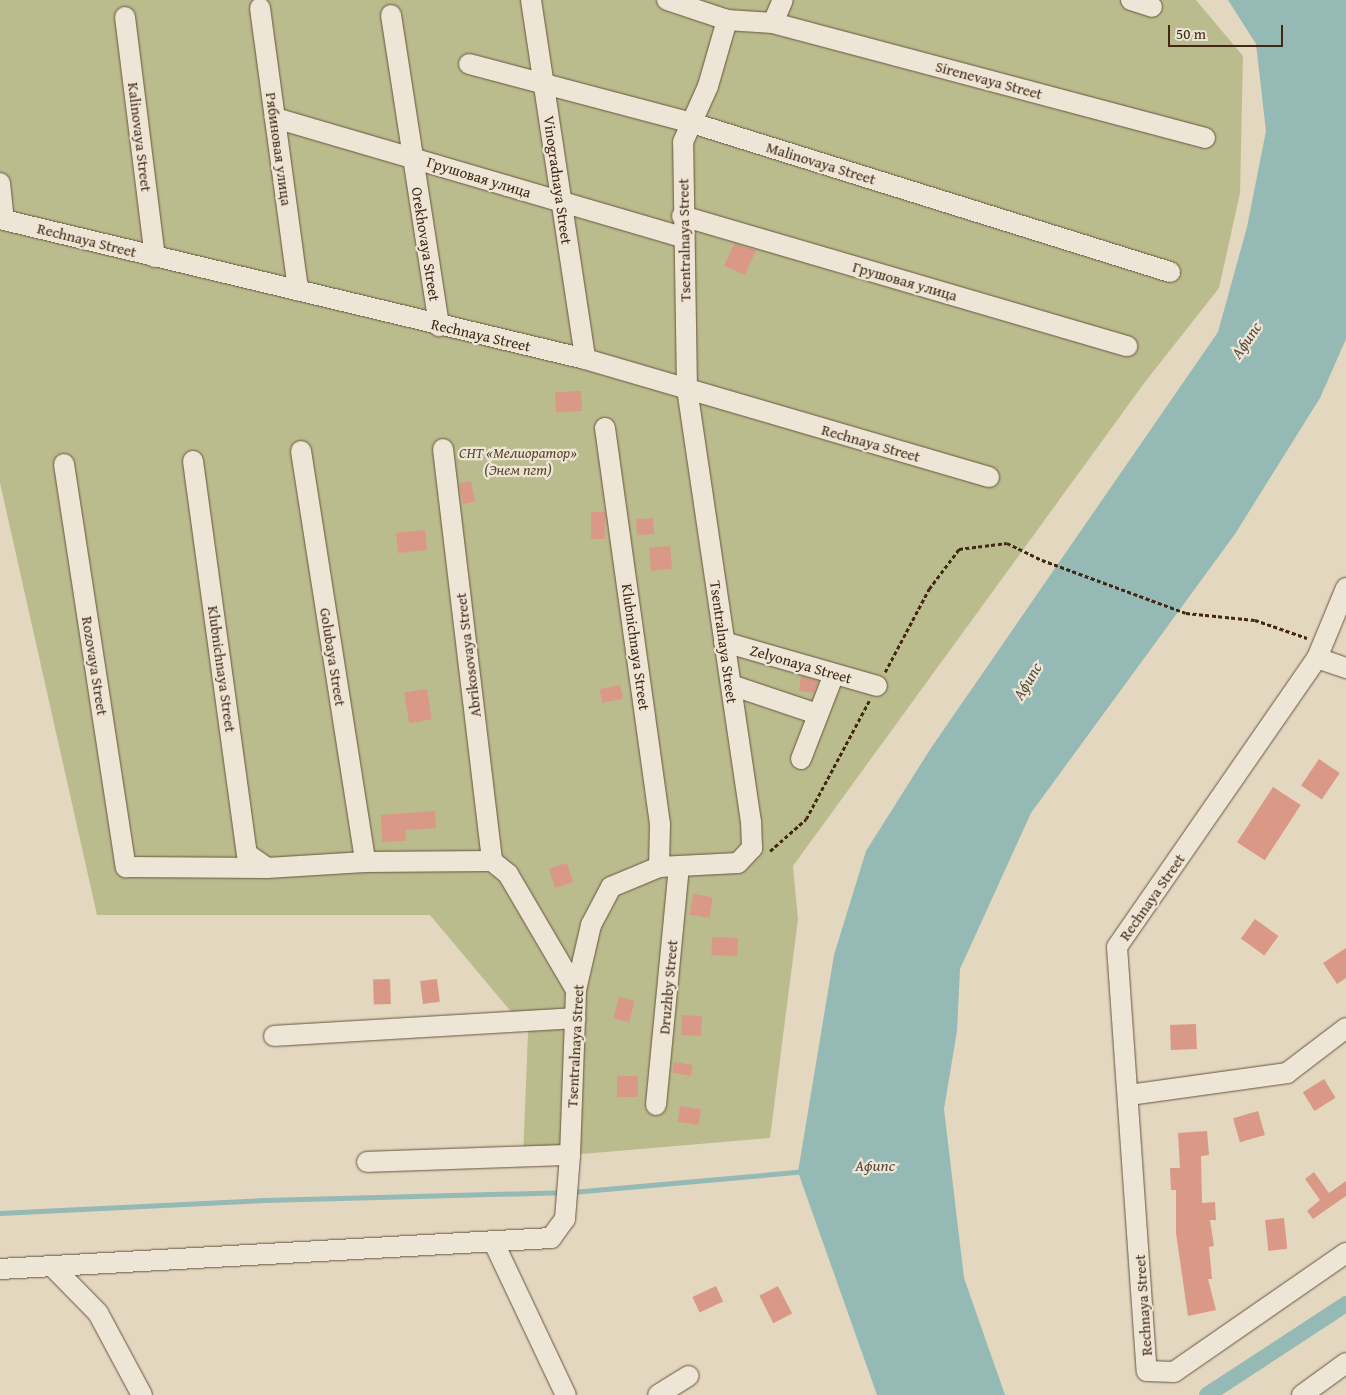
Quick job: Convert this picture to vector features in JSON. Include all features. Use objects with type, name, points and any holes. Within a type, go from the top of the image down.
[{"type":"street","name":"Vinogradnaya Street","points":[[531,0],[584,359]]},
{"type":"street","points":[[667,0],[727,20],[773,23],[784,0]]},
{"type":"street","points":[[1131,0],[1152,7]]},
{"type":"street","name":"Рябиновая улица","points":[[260,8],[298,290]]},
{"type":"street","name":"Orekhovaya Street","points":[[391,15],[439,326]]},
{"type":"street","name":"Kalinovaya Street","points":[[125,17],[155,257]]},
{"type":"street","name":"Tsentralnaya Street","points":[[494,1243],[551,1238],[564,1219],[570,1155],[576,990],[591,925],[611,887],[669,868],[738,863],[752,848],[731,685],[687,389],[682,216],[683,142],[689,122],[708,86],[727,20]]},
{"type":"street","name":"Sirenevaya Street","points":[[773,23],[1205,138]]},
{"type":"street","name":"Malinovaya Street","points":[[468,64],[689,122],[1170,272]]},
{"type":"street","name":"Грушовая улица","points":[[275,118],[413,156],[561,202],[683,237]]},
{"type":"street","name":"Rechnaya Street","points":[[0,184],[4,220],[298,290],[439,326],[584,359],[989,477]]},
{"type":"street","name":"Грушовая улица","points":[[682,216],[1127,346]]},
{"type":"street","name":"Klubnichnaya Street","points":[[605,428],[660,824],[669,868]]},
{"type":"street","name":"Abrikosovaya Street","points":[[443,449],[492,861]]},
{"type":"street","name":"Golubaya Street","points":[[301,452],[365,862]]},
{"type":"street","name":"Klubnichnaya Street","points":[[193,460],[247,854],[267,868]]},
{"type":"street","name":"Rozovaya Street","points":[[64,464],[126,867],[267,868]]},
{"type":"street","name":"Rechnaya Street","points":[[1346,588],[1319,652],[1118,947],[1147,1371],[1174,1372],[1346,1253]]},
{"type":"street","name":"Zelyonaya Street","points":[[724,642],[877,686]]},
{"type":"street","points":[[1319,652],[1346,668]]},
{"type":"street","points":[[801,760],[817,714],[834,674]]},
{"type":"street","points":[[731,685],[817,714]]},
{"type":"street","points":[[267,868],[365,862],[492,861],[508,874],[576,990]]},
{"type":"street","name":"Druzhby Street","points":[[656,1105],[669,868]]},
{"type":"street","points":[[274,1036],[575,1018]]},
{"type":"street","points":[[1129,1095],[1287,1073],[1346,1028]]},
{"type":"street","points":[[367,1162],[570,1155]]},
{"type":"street","points":[[0,1269],[494,1243],[566,1395]]},
{"type":"street","points":[[53,1267],[98,1313],[142,1395]]},
{"type":"street","points":[[1302,1395],[1346,1363]]},
{"type":"street","points":[[658,1395],[689,1376]]},
{"type":"path","points":[[1042,560],[1186,613],[1255,620],[1302,635],[1319,652]]},
{"type":"green space","name":"СНТ «Мелиоратор» (Энем пгт)","points":[[0,0],[1196,0],[1243,56],[1240,193],[1219,288],[1145,382],[793,866],[798,919],[770,1138],[523,1159],[528,1032],[430,915],[97,915],[0,483]]},
{"type":"water","name":"Афипс","points":[[1228,0],[1346,0],[1346,339],[1320,398],[1235,534],[1031,813],[960,969],[957,1031],[944,1109],[964,1278],[1005,1395],[877,1395],[798,1172],[834,955],[866,851],[931,748],[1218,332],[1247,227],[1266,131],[1256,44]]},
{"type":"building","points":[[734,244],[756,250],[745,275],[724,266]]},
{"type":"building","points":[[581,391],[582,411],[556,412],[555,392]]},
{"type":"building","points":[[471,481],[475,502],[463,504],[459,483]]},
{"type":"building","points":[[591,512],[605,512],[605,539],[591,539]]},
{"type":"building","points":[[653,518],[654,534],[637,535],[636,519]]},
{"type":"building","points":[[425,530],[427,550],[398,553],[396,533]]},
{"type":"building","points":[[670,546],[672,569],[651,571],[649,548]]},
{"type":"building","points":[[801,676],[818,681],[814,693],[799,691]]},
{"type":"building","points":[[620,685],[623,699],[602,703],[599,689]]},
{"type":"building","points":[[427,689],[432,720],[409,723],[404,693]]},
{"type":"building","points":[[1319,759],[1340,773],[1322,800],[1301,786]]},
{"type":"building","points":[[1273,787],[1301,805],[1265,860],[1237,842]]},
{"type":"building","points":[[435,811],[436,828],[405,830],[406,841],[382,842],[381,815]]},
{"type":"building","points":[[567,863],[573,882],[555,888],[549,869]]},
{"type":"building","points":[[693,894],[713,897],[709,918],[690,915]]},
{"type":"building","points":[[1255,919],[1278,936],[1264,955],[1241,938]]},
{"type":"building","points":[[712,937],[738,938],[737,956],[711,955]]},
{"type":"building","points":[[1346,948],[1346,978],[1337,984],[1323,963]]},
{"type":"building","points":[[390,979],[391,1004],[374,1005],[373,980]]},
{"type":"building","points":[[437,979],[440,1002],[423,1004],[420,981]]},
{"type":"building","points":[[619,997],[635,1001],[629,1022],[614,1018]]},
{"type":"building","points":[[682,1015],[702,1016],[701,1036],[681,1035]]},
{"type":"building","points":[[1196,1024],[1197,1049],[1171,1050],[1170,1025]]},
{"type":"building","points":[[674,1062],[693,1065],[691,1076],[672,1073]]},
{"type":"building","points":[[617,1076],[638,1076],[638,1097],[617,1097]]},
{"type":"building","points":[[1324,1079],[1336,1098],[1314,1111],[1303,1092]]},
{"type":"building","points":[[680,1106],[701,1109],[699,1125],[678,1122]]},
{"type":"building","points":[[1258,1111],[1265,1135],[1240,1142],[1233,1118]]},
{"type":"building","points":[[1207,1131],[1209,1155],[1201,1156],[1202,1203],[1215,1202],[1216,1220],[1210,1220],[1214,1246],[1209,1247],[1212,1279],[1208,1279],[1216,1310],[1188,1316],[1176,1233],[1176,1190],[1171,1190],[1170,1168],[1180,1168],[1178,1133]]},
{"type":"building","points":[[1314,1172],[1329,1193],[1346,1181],[1346,1196],[1313,1219],[1307,1211],[1320,1200],[1305,1179]]},
{"type":"building","points":[[1284,1218],[1287,1249],[1268,1251],[1265,1220]]},
{"type":"building","points":[[716,1286],[723,1301],[700,1312],[692,1297]]},
{"type":"building","points":[[778,1286],[792,1314],[773,1323],[759,1296]]},
{"type":"waterway","points":[[572,1192],[798,1172]]},
{"type":"waterway","points":[[0,1213],[265,1200],[562,1192]]},
{"type":"waterway","points":[[1207,1395],[1346,1304]]}]
